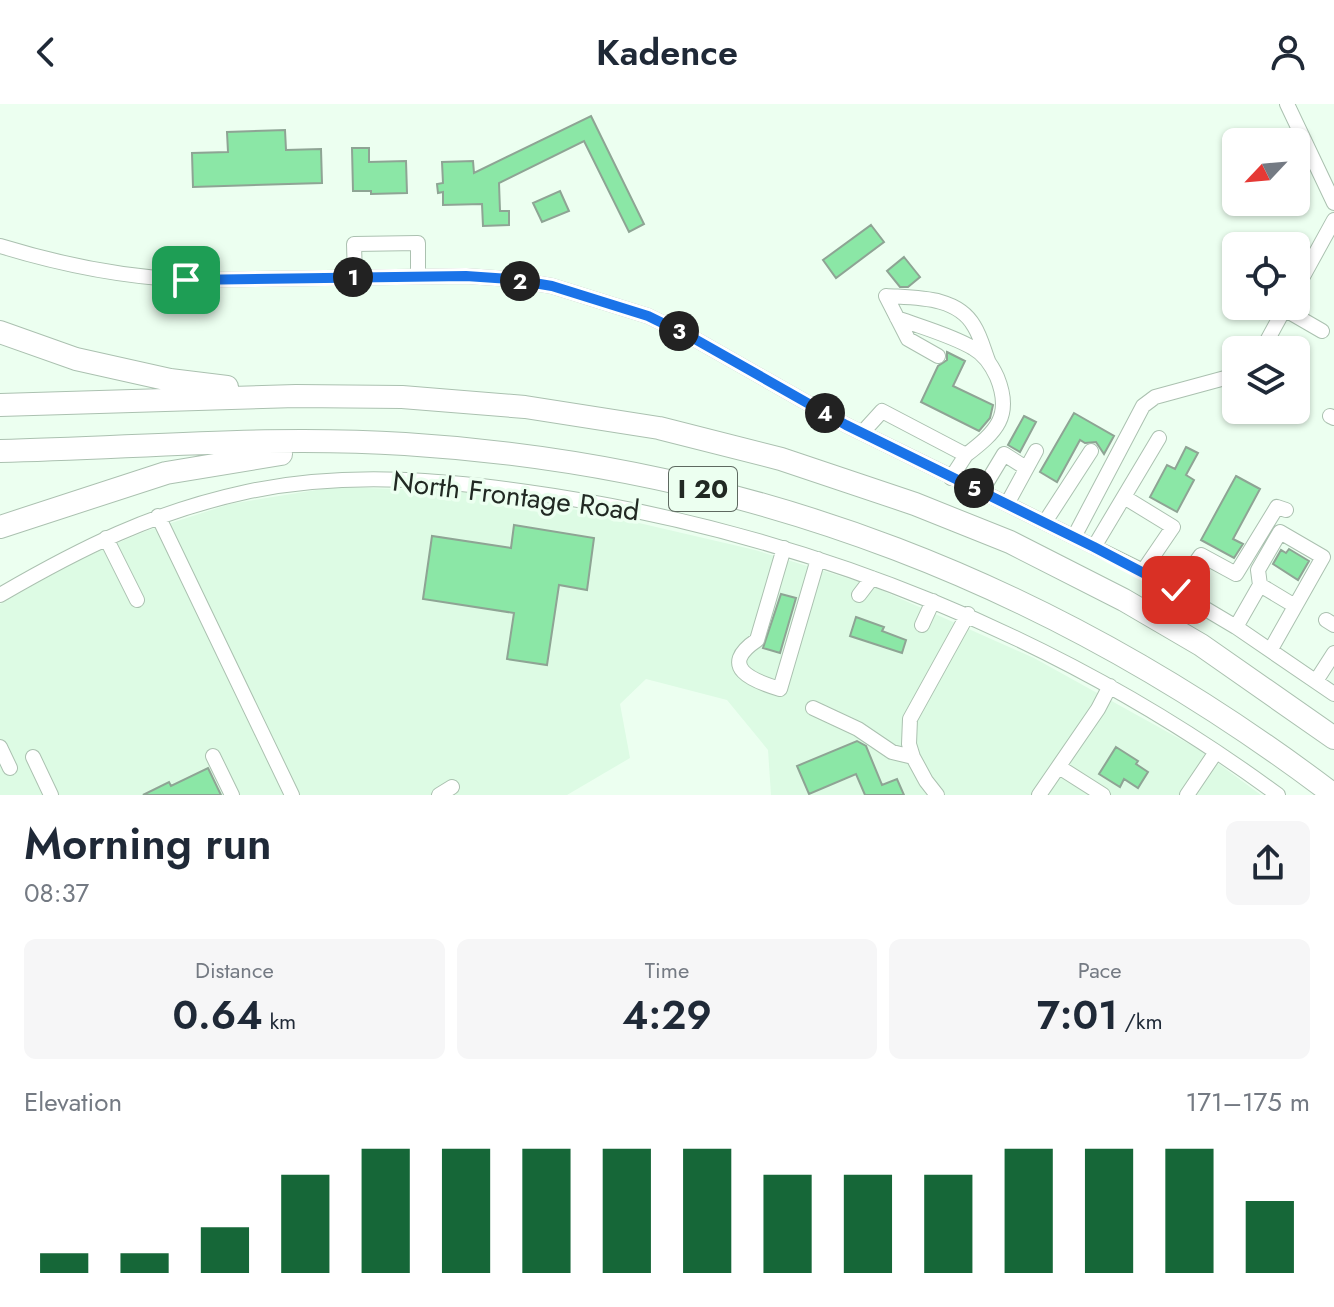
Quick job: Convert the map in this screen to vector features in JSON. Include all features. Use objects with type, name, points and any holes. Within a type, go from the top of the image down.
[{"type":"highway","points":[[0,332],[76,359],[170,380],[296,396]]},
{"type":"highway","name":"I 20","points":[[0,405],[296,396],[402,397],[525,407],[659,428],[781,459],[915,504],[1010,542],[1124,600],[1201,645],[1334,738]]},
{"type":"highway","name":"I 20","points":[[0,451],[247,443],[401,443],[489,450],[602,467],[778,508],[862,536],[989,588],[1112,648],[1191,695],[1280,754],[1334,795]]},
{"type":"highway","points":[[0,527],[166,473],[287,454],[401,443]]},
{"type":"street","points":[[1287,104],[1334,203]]},
{"type":"street","points":[[1310,264],[1334,220]]},
{"type":"street","points":[[355,277],[354,244],[418,243],[418,275]]},
{"type":"street","points":[[0,246],[61,264],[142,278],[186,280],[418,275],[524,281],[593,297],[648,316],[693,338],[862,433],[1143,571],[1271,649],[1334,694]]},
{"type":"street","points":[[938,356],[908,339],[886,296],[937,299],[974,324],[1005,398],[1000,420],[985,440],[966,455],[951,478]]},
{"type":"street","points":[[897,318],[974,348],[989,363]]},
{"type":"street","points":[[1304,320],[1322,331]]},
{"type":"street","points":[[1074,537],[1143,406],[1155,397],[1222,379]]},
{"type":"street","points":[[862,433],[882,411],[966,455]]},
{"type":"street","points":[[1094,547],[1159,438]]},
{"type":"street","points":[[1007,504],[1036,451]]},
{"type":"street","points":[[1045,522],[1091,451]]},
{"type":"street","points":[[981,492],[1004,454],[1026,468]]},
{"type":"street","name":"North Frontage Road","points":[[0,595],[62,560],[158,516],[249,491],[365,478],[428,480],[509,489],[657,513],[818,559],[968,614],[1110,686],[1278,795]]},
{"type":"street","points":[[1124,497],[1173,527],[1143,571]]},
{"type":"street","points":[[1176,590],[1201,555],[1236,574],[1277,507],[1286,510]]},
{"type":"street","points":[[158,516],[292,795]]},
{"type":"street","points":[[1236,627],[1260,585],[1258,570],[1280,532],[1323,557],[1271,649]]},
{"type":"street","points":[[106,538],[137,600]]},
{"type":"street","points":[[784,548],[757,640],[747,647],[740,658],[744,673],[751,681],[780,689],[818,559]]},
{"type":"street","points":[[859,595],[872,578]]},
{"type":"street","points":[[1260,585],[1295,606]]},
{"type":"street","points":[[922,625],[933,601]]},
{"type":"street","points":[[937,795],[913,757],[909,744],[910,719],[968,614]]},
{"type":"street","points":[[1316,681],[1334,653]]},
{"type":"street","points":[[1039,795],[1098,709],[1110,686]]},
{"type":"street","points":[[813,708],[858,729],[892,752],[913,757]]},
{"type":"street","points":[[0,747],[10,768]]},
{"type":"street","points":[[1187,795],[1216,752]]},
{"type":"street","points":[[213,756],[232,795]]},
{"type":"street","points":[[33,757],[51,795]]},
{"type":"street","points":[[1059,767],[1103,795]]},
{"type":"shaded area","points":[[335,487],[458,491],[596,513],[755,550],[870,585],[1034,658],[1200,750],[1261,795],[771,795],[768,750],[727,700],[646,679],[620,704],[630,758],[567,795],[0,795],[0,604],[77,560],[146,531],[230,504]]},
{"type":"building","points":[[591,116],[644,224],[629,232],[584,141],[499,183],[500,211],[509,211],[509,225],[483,226],[482,204],[443,205],[443,192],[438,193],[437,184],[443,183],[442,162],[473,161],[474,173]]},
{"type":"building","points":[[285,130],[286,150],[321,149],[322,183],[193,187],[192,153],[228,152],[227,132]]},
{"type":"building","points":[[352,148],[369,148],[369,162],[406,161],[407,193],[353,191]]},
{"type":"building","points":[[560,191],[569,211],[542,222],[533,203]]},
{"type":"building","points":[[871,225],[884,242],[836,278],[823,260]]},
{"type":"building","points":[[904,257],[920,277],[908,287],[900,287],[887,271]]},
{"type":"building","points":[[947,352],[965,361],[953,386],[993,405],[990,418],[979,431],[921,402],[938,366],[947,360]]},
{"type":"building","points":[[1074,413],[1114,436],[1104,454],[1096,442],[1080,440],[1057,482],[1040,472]]},
{"type":"building","points":[[1024,416],[1036,422],[1020,452],[1008,445]]},
{"type":"building","points":[[1186,447],[1198,453],[1186,475],[1194,480],[1177,512],[1150,497],[1167,465],[1175,469]]},
{"type":"building","points":[[1236,476],[1260,489],[1233,539],[1243,544],[1234,558],[1201,540]]},
{"type":"building","points":[[514,525],[594,538],[587,590],[559,585],[547,665],[507,659],[514,613],[423,599],[432,536],[511,548]]},
{"type":"building","points":[[1289,549],[1309,561],[1298,580],[1273,564],[1281,550],[1286,553]]},
{"type":"building","points":[[781,594],[796,598],[780,653],[763,648]]},
{"type":"building","points":[[856,617],[884,627],[882,631],[906,640],[902,653],[850,636]]},
{"type":"building","points":[[857,741],[866,746],[882,785],[897,779],[904,795],[865,795],[856,774],[809,794],[797,766]]},
{"type":"building","points":[[1116,747],[1138,761],[1136,764],[1148,772],[1138,788],[1124,779],[1120,787],[1099,774]]},
{"type":"building","points":[[208,768],[221,795],[143,795],[169,782],[171,786]]},
{"type":"route","points":[[186,280],[466,276],[510,279],[593,297],[648,316],[693,338],[846,425],[1176,590]]}]
